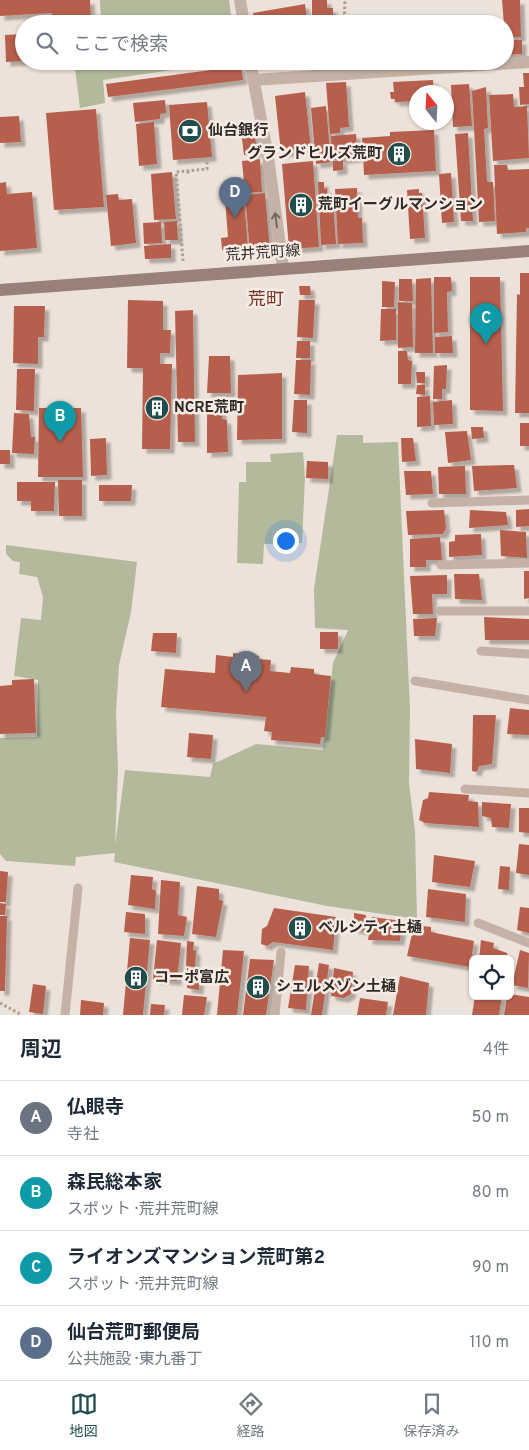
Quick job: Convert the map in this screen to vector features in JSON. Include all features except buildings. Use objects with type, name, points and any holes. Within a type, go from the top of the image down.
[{"type":"main road","name":"荒井荒町線","points":[[0,290],[529,251]]},
{"type":"street","points":[[240,0],[242,15]]},
{"type":"street","points":[[514,63],[529,62]]},
{"type":"street","points":[[251,70],[268,157],[283,268]]},
{"type":"street","points":[[253,80],[406,70]]},
{"type":"lane","points":[[432,503],[529,500]]},
{"type":"lane","points":[[441,565],[529,563]]},
{"type":"lane","points":[[440,611],[529,611]]},
{"type":"lane","points":[[481,651],[529,654]]},
{"type":"lane","points":[[414,681],[529,700]]},
{"type":"lane","points":[[465,789],[529,793]]},
{"type":"lane","points":[[65,1015],[78,888]]},
{"type":"lane","points":[[478,923],[529,943]]},
{"type":"lane","points":[[275,1015],[281,952]]},
{"type":"path","points":[[344,15],[345,0]]},
{"type":"path","points":[[183,260],[176,172],[207,169],[207,161]]},
{"type":"path","points":[[188,171],[188,176]]},
{"type":"path","points":[[0,1003],[22,1015]]},
{"type":"green space","points":[[100,0],[229,0],[231,15],[101,15]]},
{"type":"green space","points":[[75,70],[172,70],[103,80],[105,103],[80,108]]},
{"type":"green space","points":[[337,435],[363,435],[363,443],[398,442],[410,710],[409,784],[415,831],[417,919],[327,906],[114,862],[115,853],[76,857],[75,866],[6,861],[0,854],[0,738],[37,737],[38,680],[14,676],[21,618],[41,620],[43,597],[37,577],[19,574],[20,562],[13,561],[6,554],[6,545],[137,562],[131,612],[119,665],[116,712],[118,770],[115,845],[125,770],[210,777],[213,764],[256,744],[323,750],[333,663],[348,630],[315,628],[314,589]]},
{"type":"green space","points":[[303,452],[305,477],[302,543],[264,544],[263,564],[237,563],[239,482],[246,482],[246,462],[271,462],[270,454]]},
{"type":"place","name":"仙台銀行","points":[[190,131]]},
{"type":"place","name":"グランドヒルズ荒町","points":[[399,154]]},
{"type":"place","name":"荒町イーグルマンション","points":[[301,205]]},
{"type":"place","name":"仙台荒町郵便局","points":[[235,218]]},
{"type":"place","name":"ライオンズマンション荒町第2","points":[[486,344]]},
{"type":"place","name":"NCRE荒町","points":[[157,408]]},
{"type":"place","name":"森民総本家","points":[[60,442]]},
{"type":"place","name":"仏眼寺","points":[[246,692]]},
{"type":"place","name":"ベルシティ土樋","points":[[300,928]]},
{"type":"place","name":"コーポ富広","points":[[136,978]]},
{"type":"place","name":"シェルメゾン土樋","points":[[258,987]]},
{"type":"district","name":"荒町","points":[[266,300]]}]
